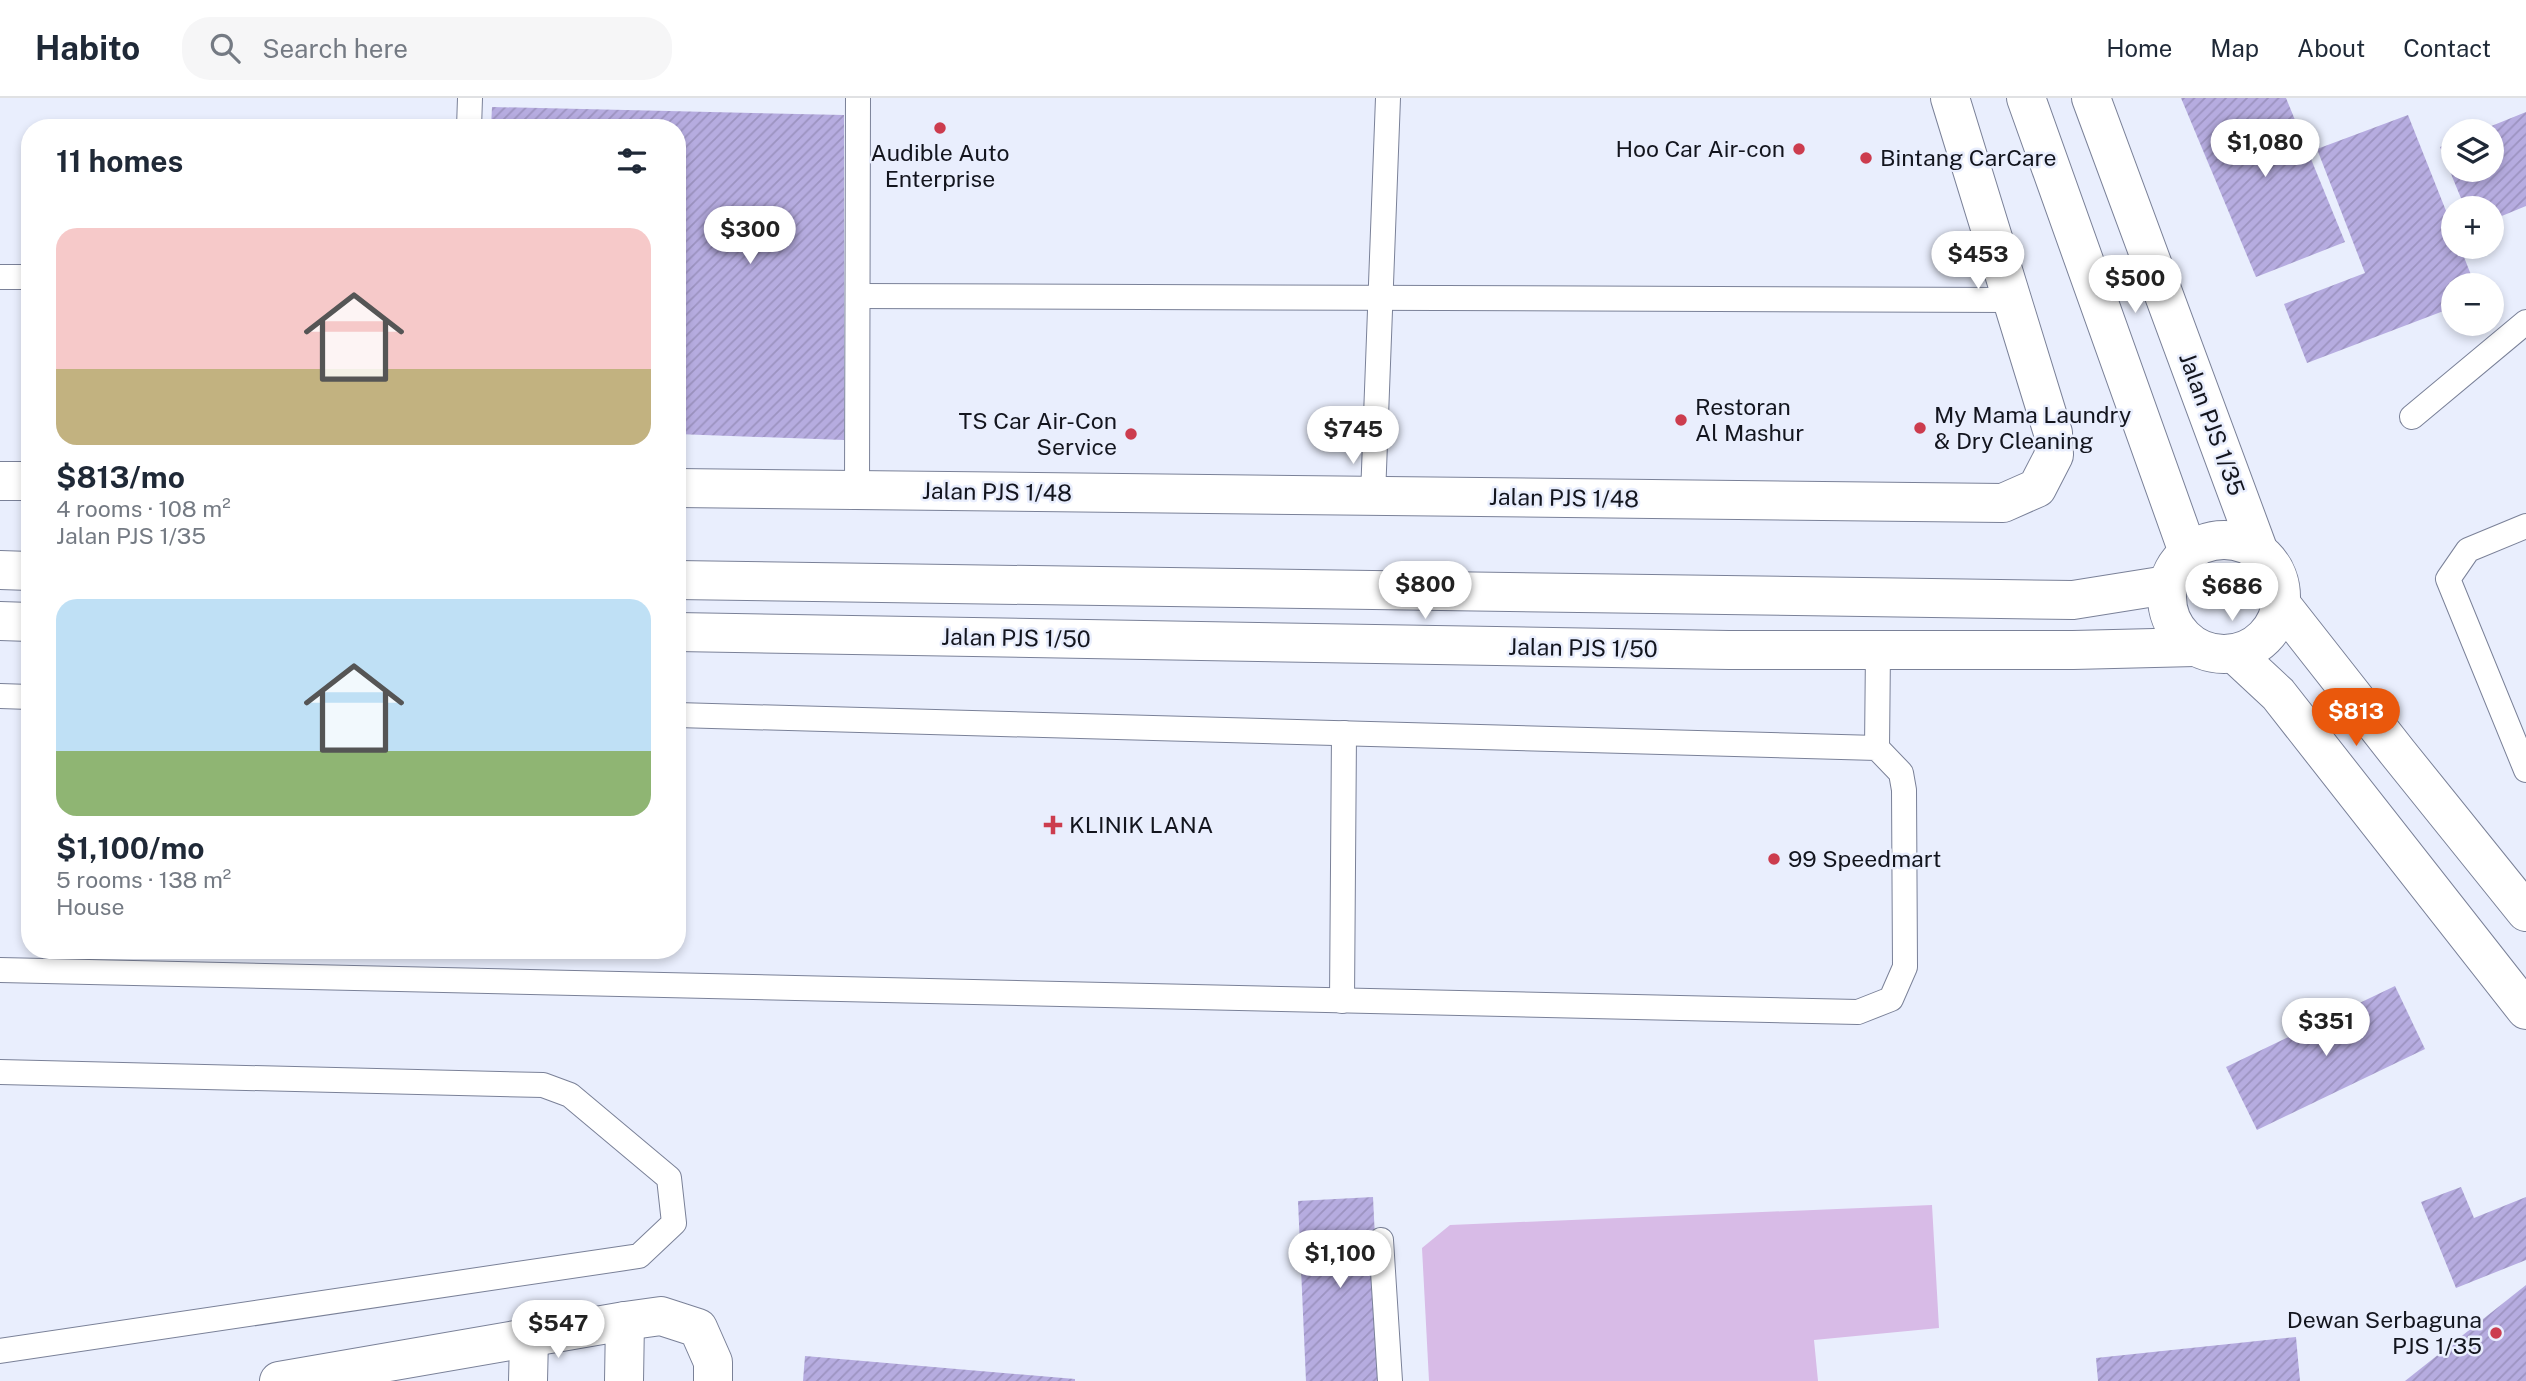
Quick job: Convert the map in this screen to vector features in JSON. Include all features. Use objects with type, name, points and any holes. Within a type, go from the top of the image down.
[{"type":"street","name":"Jalan PJS 1/48","points":[[686,488],[2003,503],[2037,488],[2054,455],[2053,433],[1950,98]]},
{"type":"street","points":[[2026,98],[2188,552]]},
{"type":"street","name":"Jalan PJS 1/35","points":[[2091,98],[2259,552]]},
{"type":"street","points":[[0,481],[21,481]]},
{"type":"street","points":[[2224,540],[2243,543],[2259,552],[2272,567],[2280,584],[2281,604],[2276,621],[2266,636],[2252,647],[2235,654],[2215,654],[2195,647],[2181,636],[2171,621],[2166,603],[2167,585],[2175,567],[2188,552],[2205,542],[2224,540]]},
{"type":"street","points":[[0,570],[21,571]]},
{"type":"street","points":[[686,580],[2073,600],[2167,585]]},
{"type":"street","points":[[2281,604],[2526,912]]},
{"type":"street","points":[[0,621],[21,622]]},
{"type":"street","name":"Jalan PJS 1/50","points":[[686,632],[1701,650],[2195,647]]},
{"type":"street","points":[[2235,654],[2278,694],[2526,1010]]},
{"type":"street","points":[[2352,790],[2398,753]]},
{"type":"street","points":[[279,1381],[661,1317],[698,1328],[713,1362],[713,1381]]},
{"type":"street","points":[[624,1381],[625,1321]]},
{"type":"street","points":[[528,1381],[529,1339]]},
{"type":"lane","points":[[469,119],[470,98]]},
{"type":"lane","points":[[857,490],[858,98]]},
{"type":"lane","points":[[1373,496],[1388,98]]},
{"type":"lane","points":[[0,277],[21,277]]},
{"type":"lane","points":[[858,296],[2012,300]]},
{"type":"lane","points":[[2412,417],[2526,322]]},
{"type":"lane","points":[[2526,526],[2468,550],[2448,579],[2526,770]]},
{"type":"lane","points":[[0,970],[1858,1012],[1891,999],[1905,967],[1904,790],[1901,773],[1877,748],[1878,650]]},
{"type":"lane","points":[[0,696],[21,697]]},
{"type":"lane","points":[[686,715],[1877,748]]},
{"type":"lane","points":[[1342,1001],[1344,733]]},
{"type":"lane","points":[[0,1072],[543,1085],[570,1095],[669,1178],[674,1223],[639,1256],[0,1351]]},
{"type":"lane","points":[[1381,1240],[1390,1381]]},
{"type":"shaded area","points":[[1932,1205],[1939,1328],[1814,1340],[1818,1381],[1429,1381],[1422,1248],[1450,1225]]},
{"type":"building","points":[[2181,98],[2286,98],[2345,242],[2256,277]]},
{"type":"building","points":[[492,107],[844,115],[844,440],[686,434],[686,119],[491,119]]},
{"type":"building","points":[[2526,112],[2526,206],[2504,215],[2504,196],[2460,196],[2454,182],[2504,182],[2504,121]]},
{"type":"building","points":[[2408,115],[2441,198],[2441,259],[2465,259],[2470,273],[2441,273],[2441,312],[2307,363],[2284,304],[2365,273],[2317,149]]},
{"type":"building","points":[[2395,986],[2425,1049],[2257,1130],[2226,1067]]},
{"type":"building","points":[[2461,1187],[2474,1218],[2526,1197],[2526,1260],[2456,1288],[2421,1202]]},
{"type":"building","points":[[1373,1197],[1382,1381],[1306,1381],[1298,1201]]},
{"type":"building","name":"Dewan Serbaguna PJS 1/35","points":[[2526,1285],[2526,1381],[2405,1381]]},
{"type":"building","points":[[2296,1337],[2300,1381],[2098,1381],[2096,1358]]},
{"type":"building","points":[[805,1356],[1075,1379],[1075,1381],[803,1381]]},
{"type":"place","name":"Audible Auto Enterprise","points":[[940,128]]},
{"type":"place","name":"Hoo Car Air-con","points":[[1799,149]]},
{"type":"place","name":"Bintang CarCare","points":[[1866,158]]},
{"type":"place","name":"Restoran Al Mashur","points":[[1681,420]]},
{"type":"place","name":"My Mama Laundry & Dry Cleaning","points":[[1920,428]]},
{"type":"place","name":"TS Car Air-Con Service","points":[[1131,434]]},
{"type":"place","name":"KLINIK LANA","points":[[1053,825]]},
{"type":"place","name":"99 Speedmart","points":[[1774,859]]},
{"type":"place","name":"Dewan Serbaguna PJS 1/35","points":[[2496,1333]]}]
